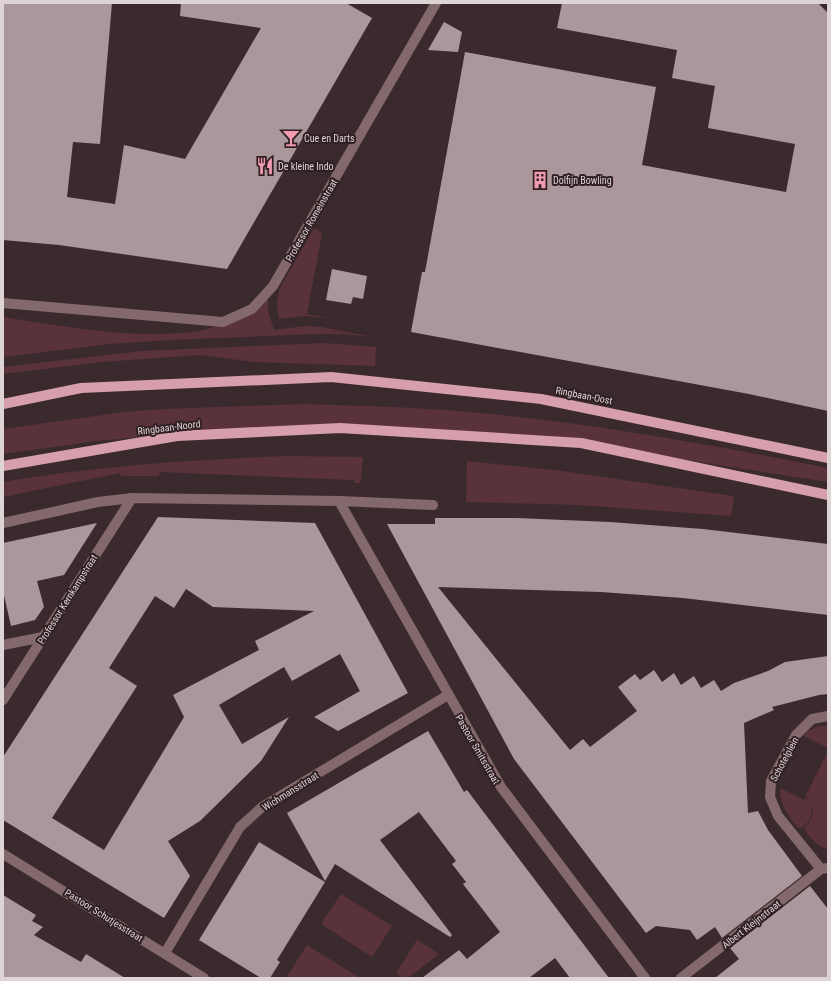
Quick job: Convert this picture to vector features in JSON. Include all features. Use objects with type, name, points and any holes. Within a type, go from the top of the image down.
[{"type":"main road","name":"Ringbaan-Oost","points":[[3,404],[81,388],[331,377],[541,399],[828,458]]},
{"type":"main road","name":"Ringbaan-Noord","points":[[3,466],[177,436],[340,428],[581,444],[828,495]]},
{"type":"street","name":"Professor Romeinstraat","points":[[3,303],[223,322],[252,309],[273,286],[436,3]]},
{"type":"street","points":[[3,523],[98,502],[132,498],[339,501],[433,505]]},
{"type":"street","name":"Professor Kernkampstraat","points":[[3,700],[132,498]]},
{"type":"street","name":"Pastoor Smitsstraat","points":[[339,501],[501,787],[645,978]]},
{"type":"street","points":[[3,645],[43,637]]},
{"type":"street","name":"Wichmansstraat","points":[[165,953],[240,827],[262,807],[448,695]]},
{"type":"street","name":"Schotelplein","points":[[825,868],[778,816],[770,798],[771,781],[796,734],[812,719],[828,716]]},
{"type":"street","name":"Pastoor Schutjesstraat","points":[[3,854],[204,978]]},
{"type":"street","name":"Albert Kleijnstraat","points":[[681,978],[825,868]]},
{"type":"shaded area","points":[[314,228],[322,233],[307,314],[328,318],[304,316],[279,319],[277,303],[280,288]]},
{"type":"shaded area","points":[[268,295],[268,311],[274,330],[305,326],[321,327],[373,337],[345,334],[319,334],[170,340],[110,344],[3,357],[3,317],[83,329],[123,333],[163,334],[199,331],[211,328],[233,317]]},
{"type":"shaded area","points":[[324,343],[376,347],[375,366],[254,362],[200,355],[101,362],[3,374],[3,367],[141,351]]},
{"type":"shaded area","points":[[306,404],[449,410],[605,428],[828,468],[828,482],[621,450],[441,431],[182,433],[97,441],[3,454],[3,429],[124,412],[163,409]]},
{"type":"shaded area","points":[[284,456],[363,457],[360,483],[355,483],[354,480],[160,472],[159,476],[121,476],[120,473],[3,497],[3,482],[38,476],[143,464]]},
{"type":"shaded area","points":[[467,461],[562,471],[733,496],[731,516],[579,505],[466,502]]},
{"type":"shaded area","points":[[819,726],[828,726],[828,748],[804,736],[806,732]]},
{"type":"shaded area","points":[[828,751],[828,849],[817,844],[804,829],[812,816],[813,810],[812,806],[812,813],[808,821],[801,829],[800,827],[798,828],[788,815],[783,805],[780,788],[804,800],[806,797],[811,806],[806,795]]},
{"type":"shaded area","points":[[341,894],[392,926],[372,957],[321,924]]},
{"type":"shaded area","points":[[417,940],[439,954],[408,978],[404,978],[396,973]]},
{"type":"shaded area","points":[[307,945],[360,978],[286,978]]},
{"type":"building","points":[[3,3],[112,3],[100,144],[73,142],[67,197],[115,204],[124,145],[185,159],[261,28],[180,16],[181,3],[346,3],[372,18],[227,269],[59,245],[3,240]]},
{"type":"building","points":[[562,3],[818,3],[828,13],[828,411],[749,394],[411,332],[422,272],[425,272],[465,52],[656,87],[642,165],[786,192],[795,144],[708,128],[715,86],[672,78],[677,50],[557,28]]},
{"type":"building","points":[[444,22],[462,32],[458,52],[428,50]]},
{"type":"building","points":[[332,269],[367,276],[363,299],[353,297],[351,304],[326,300]]},
{"type":"building","points":[[158,517],[315,523],[408,693],[338,731],[314,717],[360,691],[340,654],[292,681],[284,667],[219,705],[242,744],[289,717],[261,761],[200,821],[168,841],[190,876],[164,918],[3,820],[3,757]],"holes":[[[186,589],[213,607],[314,611],[255,641],[259,650],[173,695],[184,717],[104,850],[52,818],[137,686],[109,668],[155,596],[174,608]]]},
{"type":"building","points":[[435,518],[517,518],[610,522],[703,529],[828,544],[828,615],[683,598],[601,592],[438,587],[570,750],[583,739],[590,747],[637,711],[618,687],[635,674],[640,680],[654,670],[662,682],[674,673],[681,685],[694,676],[701,688],[714,680],[721,691],[734,683],[768,671],[785,662],[828,656],[828,694],[772,707],[774,710],[744,723],[748,813],[758,811],[768,830],[802,876],[722,938],[715,927],[697,940],[690,930],[656,926],[646,933],[514,759],[387,524],[435,524]]},
{"type":"building","points":[[97,523],[64,575],[37,581],[44,607],[35,620],[11,626],[3,591],[3,543]]},
{"type":"building","points":[[428,731],[464,792],[467,790],[609,978],[570,978],[555,958],[529,978],[422,978],[459,950],[467,959],[500,932],[463,884],[466,882],[452,864],[456,861],[419,812],[380,840],[452,935],[450,937],[335,864],[325,881],[287,813]]},
{"type":"building","points":[[259,842],[325,882],[277,960],[280,962],[270,978],[261,978],[199,940]]},
{"type":"building","points":[[810,886],[828,909],[828,978],[715,978],[739,959],[730,948]]},
{"type":"building","points":[[3,895],[36,915],[32,921],[43,927],[34,935],[81,962],[86,954],[125,978],[3,978]]},
{"type":"place","name":"Cue en Darts","points":[[291,138]]},
{"type":"place","name":"De kleine Indo","points":[[265,166]]},
{"type":"place","name":"Dolfijn Bowling","points":[[540,180]]}]
